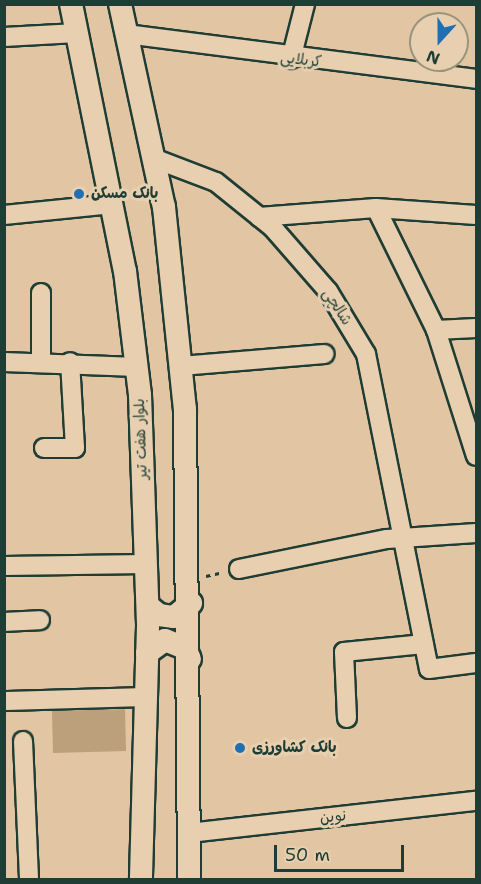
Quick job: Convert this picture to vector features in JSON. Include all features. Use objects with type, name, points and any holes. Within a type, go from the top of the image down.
[{"type":"main road","name":"بلوار هفت تیر","points":[[71,4],[112,204],[136,367],[148,606],[141,879]]},
{"type":"main road","points":[[120,4],[153,158],[181,366],[191,603],[189,879]]},
{"type":"main road","points":[[148,606],[159,615],[174,617],[191,603]]},
{"type":"main road","points":[[147,653],[165,640],[185,648],[190,659]]},
{"type":"street","points":[[291,59],[305,4]]},
{"type":"street","points":[[4,37],[77,33]]},
{"type":"street","name":"کربلایی","points":[[126,34],[291,59],[477,79]]},
{"type":"street","name":"شالچی","points":[[153,158],[216,182],[259,217],[328,291],[366,354],[405,537],[429,669],[477,663]]},
{"type":"street","points":[[4,215],[112,204]]},
{"type":"street","points":[[259,217],[376,208],[477,215]]},
{"type":"street","points":[[376,208],[436,330],[477,456]]},
{"type":"street","points":[[41,293],[41,362]]},
{"type":"street","points":[[436,330],[477,328]]},
{"type":"street","points":[[181,366],[324,354]]},
{"type":"street","points":[[4,362],[70,362],[136,367]]},
{"type":"street","points":[[44,448],[75,448],[70,362]]},
{"type":"street","points":[[239,569],[405,537],[477,533]]},
{"type":"street","points":[[4,566],[146,564]]},
{"type":"street","points":[[4,622],[40,620]]},
{"type":"street","points":[[347,718],[344,652],[424,644]]},
{"type":"street","points":[[4,700],[145,697]]},
{"type":"street","points":[[23,741],[29,879]]},
{"type":"street","name":"نوین","points":[[189,833],[477,801]]},
{"type":"path","points":[[190,579],[239,569]]},
{"type":"building","points":[[125,709],[126,751],[53,753],[52,711]]},
{"type":"place","name":"بانک مسکن","points":[[79,194]]},
{"type":"place","name":"بانک کشاورزی","points":[[240,748]]}]
